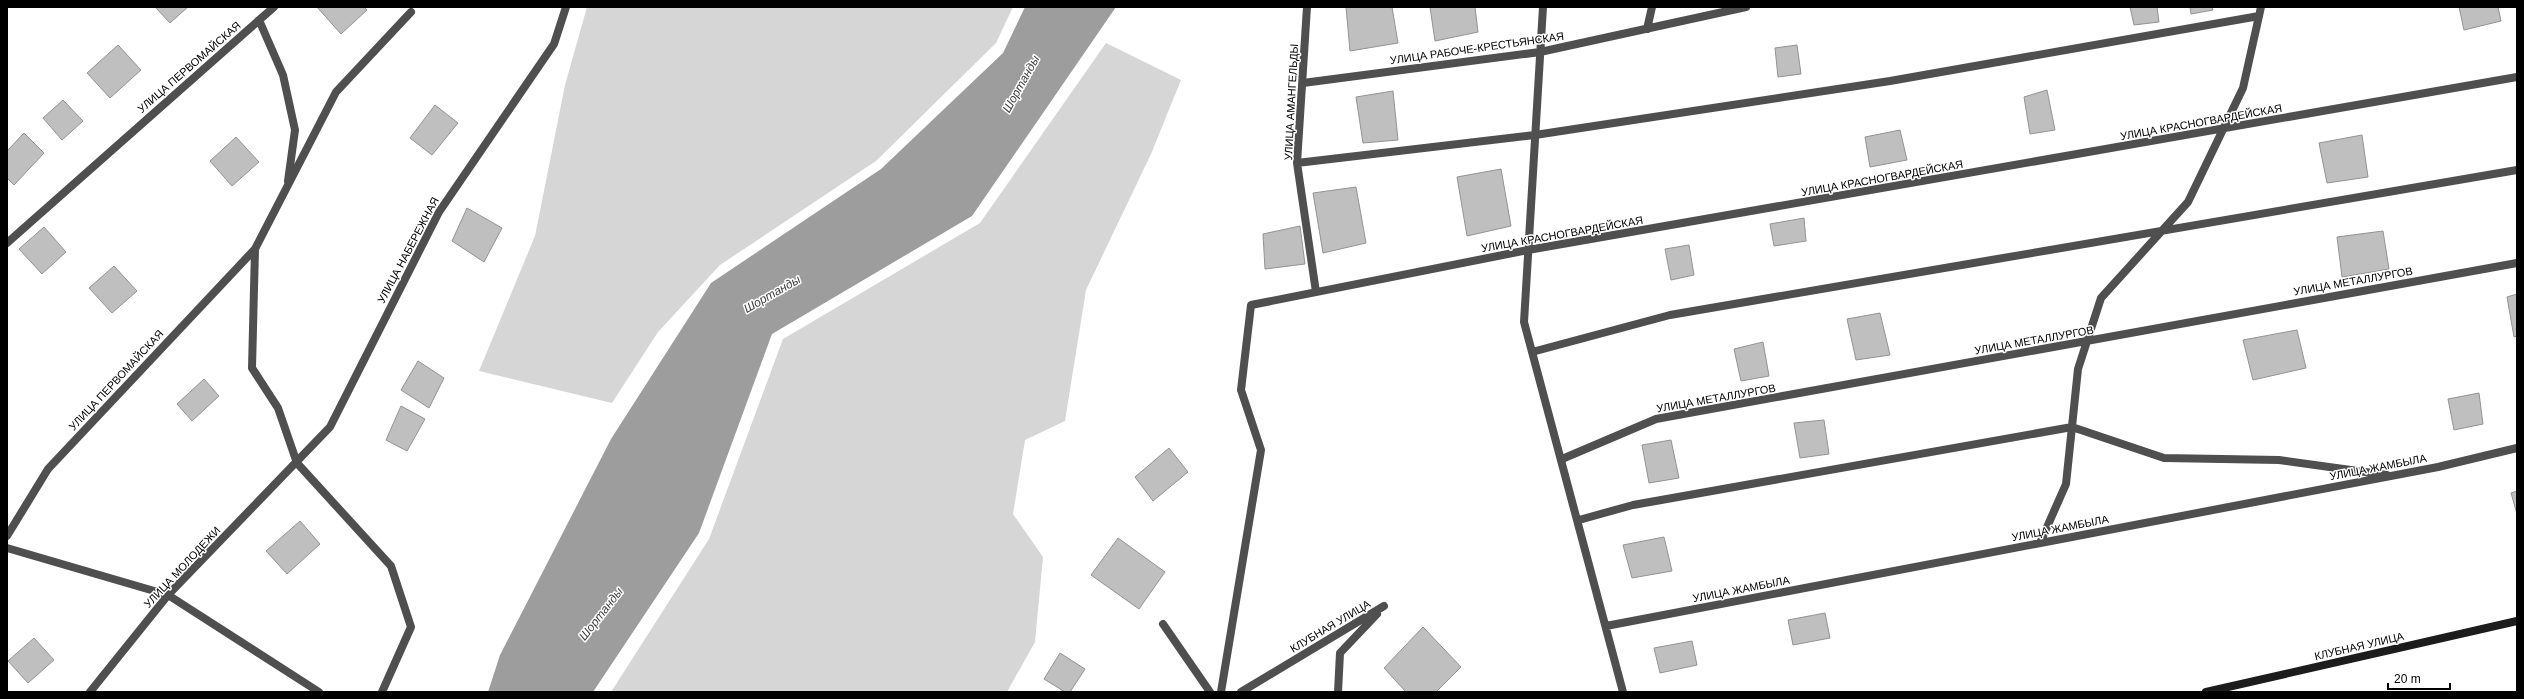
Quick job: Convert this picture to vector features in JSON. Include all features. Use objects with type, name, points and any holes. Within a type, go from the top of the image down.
[{"type":"street","name":"УЛИЦА ПЕРВОМАЙСКАЯ","points":[[7,242],[274,7]]},
{"type":"street","name":"УЛИЦА НАБЕРЕЖНАЯ","points":[[297,463],[330,427],[439,212],[554,44],[566,7]]},
{"type":"street","name":"УЛИЦА АМАНГЕЛЬДЫ","points":[[1307,7],[1297,163],[1316,292]]},
{"type":"street","points":[[1543,7],[1524,322],[1579,520],[1623,692]]},
{"type":"street","points":[[1647,28],[1652,7]]},
{"type":"street","name":"УЛИЦА РАБОЧЕ-КРЕСТЬЯНСКАЯ","points":[[1303,83],[1540,52],[1746,7]]},
{"type":"street","points":[[2040,543],[2066,484],[2078,369],[2101,298],[2188,202],[2242,88],[2261,7]]},
{"type":"street","name":"УЛИЦА ПЕРВОМАЙСКАЯ","points":[[7,536],[48,468],[254,249],[336,92],[410,12]]},
{"type":"street","points":[[1297,163],[1535,135],[1890,81],[2259,16]]},
{"type":"street","name":"УЛИЦА ПЕРВОМАЙСКАЯ","points":[[259,20],[282,75],[295,130],[288,186]]},
{"type":"street","name":"УЛИЦА КРАСНОГВАРДЕЙСКАЯ","points":[[1221,692],[1261,450],[1241,390],[1251,305],[1528,250],[2517,77]]},
{"type":"street","points":[[1532,352],[1670,315],[2517,170]]},
{"type":"street","name":"УЛИЦА ПЕРВОМАЙСКАЯ","points":[[254,249],[252,368],[278,408],[297,463]]},
{"type":"street","name":"УЛИЦА МЕТАЛЛУРГОВ","points":[[1562,458],[1656,420],[2517,263]]},
{"type":"street","points":[[1579,520],[1633,505],[2072,427],[2164,458],[2279,460],[2394,476]]},
{"type":"street","name":"УЛИЦА ЖАМБЫЛА","points":[[1606,626],[2394,476],[2517,448]]},
{"type":"street","name":"УЛИЦА МОЛОДЕЖИ","points":[[90,692],[168,595],[297,463]]},
{"type":"street","points":[[297,463],[391,566],[410,627],[382,692]]},
{"type":"street","points":[[7,548],[168,595],[319,692]]},
{"type":"street","name":"КЛУБНАЯ УЛИЦА","points":[[1241,692],[1384,606],[1340,653],[1338,692]]},
{"type":"street","name":"КЛУБНАЯ УЛИЦА","points":[[2206,692],[2517,621]]},
{"type":"street","points":[[1163,624],[1210,692]]},
{"type":"shaded area","points":[[587,7],[1013,7],[996,43],[876,161],[720,265],[658,332],[612,403],[479,371],[535,236],[565,85]]},
{"type":"shaded area","points":[[1106,43],[1181,80],[1151,154],[1086,290],[1065,421],[1025,440],[1013,514],[1043,557],[1035,642],[1007,692],[611,692],[709,539],[783,339],[980,223]]},
{"type":"water","name":"Шортанды","points":[[1025,7],[1116,7],[972,216],[772,334],[699,533],[593,692],[488,692],[500,655],[611,439],[711,283],[881,169],[1003,53]]},
{"type":"building","points":[[155,7],[188,7],[170,23]]},
{"type":"building","points":[[317,7],[364,7],[367,10],[341,34]]},
{"type":"building","points":[[1346,7],[1392,7],[1398,43],[1350,51]]},
{"type":"building","points":[[1430,7],[1475,7],[1478,32],[1435,41]]},
{"type":"building","points":[[2130,7],[2157,7],[2159,22],[2134,25]]},
{"type":"building","points":[[2190,7],[2212,7],[2213,10],[2191,14]]},
{"type":"building","points":[[2459,7],[2498,7],[2501,21],[2464,30]]},
{"type":"building","points":[[118,45],[141,70],[110,98],[87,73]]},
{"type":"building","points":[[1797,45],[1801,74],[1778,77],[1775,48]]},
{"type":"building","points":[[2047,90],[2055,130],[2030,134],[2024,97]]},
{"type":"building","points":[[1393,91],[1398,140],[1363,143],[1356,97]]},
{"type":"building","points":[[63,100],[83,121],[62,140],[43,118]]},
{"type":"building","points":[[435,105],[458,123],[432,155],[410,138]]},
{"type":"building","points":[[1900,130],[1907,160],[1870,167],[1865,137]]},
{"type":"building","points":[[24,133],[44,153],[14,185],[7,178],[7,151]]},
{"type":"building","points":[[2362,135],[2368,177],[2327,183],[2319,143]]},
{"type":"building","points":[[236,137],[259,162],[232,186],[210,161]]},
{"type":"building","points":[[1501,169],[1511,226],[1467,236],[1457,177]]},
{"type":"building","points":[[1356,187],[1366,243],[1323,253],[1313,193]]},
{"type":"building","points":[[467,208],[502,228],[484,262],[452,241]]},
{"type":"building","points":[[1804,218],[1806,241],[1774,246],[1770,224]]},
{"type":"building","points":[[1300,226],[1305,264],[1265,269],[1263,234]]},
{"type":"building","points":[[44,227],[66,252],[42,274],[19,249]]},
{"type":"building","points":[[2383,231],[2389,269],[2342,277],[2337,237]]},
{"type":"building","points":[[1689,245],[1694,275],[1671,280],[1665,249]]},
{"type":"building","points":[[114,266],[137,291],[112,313],[89,288]]},
{"type":"building","points":[[2517,294],[2517,336],[2514,337],[2507,297]]},
{"type":"building","points":[[1880,313],[1890,355],[1856,360],[1847,319]]},
{"type":"building","points":[[2297,330],[2306,368],[2253,380],[2243,340]]},
{"type":"building","points":[[1763,342],[1769,376],[1741,381],[1734,349]]},
{"type":"building","points":[[418,361],[444,378],[429,408],[401,390]]},
{"type":"building","points":[[204,379],[219,396],[192,421],[177,404]]},
{"type":"building","points":[[2479,393],[2483,424],[2454,430],[2448,399]]},
{"type":"building","points":[[401,406],[425,419],[407,451],[386,440]]},
{"type":"building","points":[[1824,420],[1829,454],[1800,458],[1794,423]]},
{"type":"building","points":[[1671,440],[1679,478],[1649,483],[1642,445]]},
{"type":"building","points":[[1169,448],[1188,472],[1153,501],[1135,477]]},
{"type":"building","points":[[2517,491],[2517,514],[2511,493]]},
{"type":"building","points":[[300,521],[320,544],[287,574],[266,551]]},
{"type":"building","points":[[1664,537],[1672,571],[1632,578],[1623,545]]},
{"type":"building","points":[[1118,538],[1165,572],[1139,609],[1091,575]]},
{"type":"building","points":[[1825,613],[1830,638],[1793,645],[1788,620]]},
{"type":"building","points":[[1423,627],[1461,667],[1436,692],[1406,692],[1384,668]]},
{"type":"building","points":[[34,638],[54,660],[28,683],[8,661]]},
{"type":"building","points":[[1692,641],[1697,665],[1660,673],[1654,648]]},
{"type":"building","points":[[1060,653],[1085,669],[1070,692],[1065,692],[1044,679]]}]
